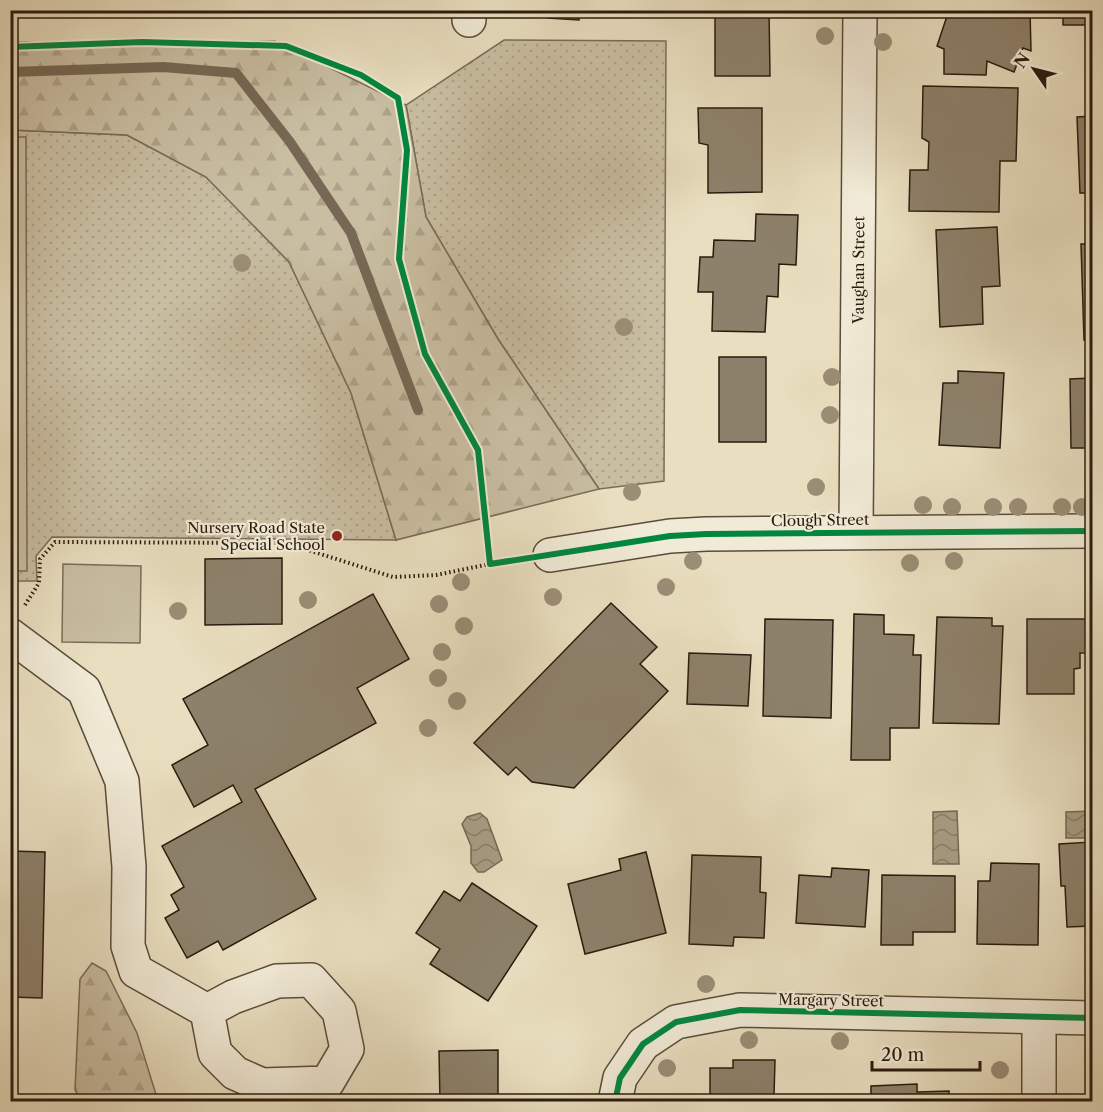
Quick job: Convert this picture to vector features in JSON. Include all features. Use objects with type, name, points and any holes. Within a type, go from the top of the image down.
[{"type":"street","name":"Vaughan Street","points":[[856,531],[860,10]]},
{"type":"street","name":"Clough Street","points":[[550,555],[670,536],[856,531],[1092,531]]},
{"type":"street","points":[[16,622],[84,690],[122,781],[129,867],[128,946],[136,971],[207,1011]]},
{"type":"street","name":"Margary Street","points":[[615,1101],[620,1078],[643,1044],[676,1022],[740,1010],[1092,1018]]},
{"type":"street","points":[[1039,1018],[1039,1101]]},
{"type":"path","points":[[16,622],[39,583],[40,559],[55,542],[286,543],[393,577],[436,575],[550,555]]},
{"type":"path","points":[[489,552],[490,564]]},
{"type":"green space","points":[[504,40],[666,41],[664,481],[599,489],[498,339],[426,217],[406,105]]},
{"type":"green space","points":[[275,41],[406,105],[426,217],[498,339],[599,489],[396,540],[351,393],[289,262],[206,177],[127,135],[11,130],[11,42]]},
{"type":"green space","points":[[11,130],[127,135],[206,177],[289,262],[351,393],[396,540],[52,537],[36,556],[37,581],[14,581],[11,585]]},
{"type":"green space","points":[[11,137],[26,137],[27,571],[12,571]]},
{"type":"green space","points":[[63,564],[141,566],[140,643],[62,642]]},
{"type":"green space","points":[[92,963],[106,971],[137,1033],[158,1101],[82,1101],[75,1090],[80,979]]},
{"type":"water","points":[[957,811],[959,864],[933,864],[933,812]]},
{"type":"water","points":[[1092,811],[1092,838],[1066,838],[1066,812]]},
{"type":"water","points":[[480,813],[487,819],[502,860],[484,872],[478,872],[471,863],[471,846],[462,824],[467,817]]},
{"type":"building","points":[[72,10],[136,10],[135,16],[72,13]]},
{"type":"building","points":[[548,10],[579,10],[579,20],[548,18]]},
{"type":"building","points":[[715,10],[769,10],[770,76],[715,76]]},
{"type":"building","points":[[949,10],[1030,10],[1031,51],[1023,48],[1014,72],[987,61],[986,75],[944,74],[944,49],[937,46]]},
{"type":"building","points":[[1063,10],[1092,10],[1092,25],[1063,25]]},
{"type":"building","points":[[923,86],[1018,88],[1016,161],[1000,161],[999,212],[909,211],[910,170],[928,170],[929,142],[922,138]]},
{"type":"building","points":[[698,108],[762,108],[762,192],[708,193],[708,145],[699,143]]},
{"type":"building","points":[[1092,116],[1092,193],[1080,193],[1077,117]]},
{"type":"building","points":[[756,214],[798,215],[796,265],[779,264],[778,297],[767,296],[765,332],[712,331],[713,292],[698,292],[700,257],[713,257],[714,240],[755,241]]},
{"type":"building","points":[[997,227],[1000,286],[982,287],[983,324],[940,327],[936,230]]},
{"type":"building","points":[[1081,244],[1092,244],[1092,340],[1084,340]]},
{"type":"building","points":[[719,357],[766,357],[766,442],[719,442]]},
{"type":"building","points":[[958,371],[1004,373],[1000,448],[939,445],[943,383],[958,383]]},
{"type":"building","points":[[1092,378],[1092,448],[1071,448],[1070,379]]},
{"type":"building","points":[[282,558],[282,624],[205,625],[205,559]]},
{"type":"building","points":[[373,594],[409,659],[357,688],[376,723],[255,789],[316,899],[223,950],[218,941],[187,958],[165,918],[179,910],[171,895],[184,887],[162,846],[242,802],[233,785],[194,807],[172,765],[208,745],[183,699]]},
{"type":"building","points":[[611,603],[657,647],[640,664],[668,691],[574,788],[532,782],[516,767],[508,775],[474,743]]},
{"type":"building","points":[[854,614],[884,615],[884,634],[914,635],[913,655],[921,655],[919,728],[890,728],[890,760],[851,760]]},
{"type":"building","points":[[937,617],[992,618],[992,626],[1003,626],[999,724],[933,723]]},
{"type":"building","points":[[765,619],[833,620],[831,718],[763,716]]},
{"type":"building","points":[[1027,619],[1088,619],[1088,653],[1080,653],[1080,668],[1074,669],[1074,694],[1027,694]]},
{"type":"building","points":[[689,653],[751,655],[748,706],[687,704]]},
{"type":"building","points":[[1092,842],[1092,926],[1067,927],[1065,886],[1061,886],[1059,844]]},
{"type":"building","points":[[10,851],[45,852],[42,998],[10,997]]},
{"type":"building","points":[[646,852],[666,933],[585,954],[568,884],[621,870],[619,859]]},
{"type":"building","points":[[692,855],[761,857],[760,892],[766,893],[764,938],[734,937],[733,946],[689,944]]},
{"type":"building","points":[[991,863],[1039,864],[1038,945],[977,944],[978,881],[990,881]]},
{"type":"building","points":[[832,868],[869,870],[865,927],[796,923],[799,875],[831,877]]},
{"type":"building","points":[[882,875],[955,876],[955,932],[913,932],[913,945],[881,945]]},
{"type":"building","points":[[472,883],[537,926],[488,1001],[430,964],[440,949],[416,933],[444,891],[460,901]]},
{"type":"building","points":[[498,1050],[498,1102],[440,1102],[439,1051]]},
{"type":"building","points":[[733,1060],[775,1060],[774,1096],[764,1096],[764,1102],[710,1102],[710,1068],[733,1068]]},
{"type":"building","points":[[917,1084],[917,1092],[949,1091],[949,1102],[871,1102],[871,1086]]},
{"type":"waterway","points":[[10,72],[163,67],[236,73],[290,142],[351,233],[418,410]]},
{"type":"cycle path","points":[[10,47],[142,42],[286,46],[361,75],[398,98],[407,150],[399,259],[425,354],[478,450],[490,564],[670,536],[706,534],[1092,531]]},
{"type":"cycle path","points":[[615,1102],[620,1078],[643,1044],[676,1022],[740,1010],[1092,1018]]},
{"type":"place","name":"Nursery Road State Special School","points":[[337,536]]}]
